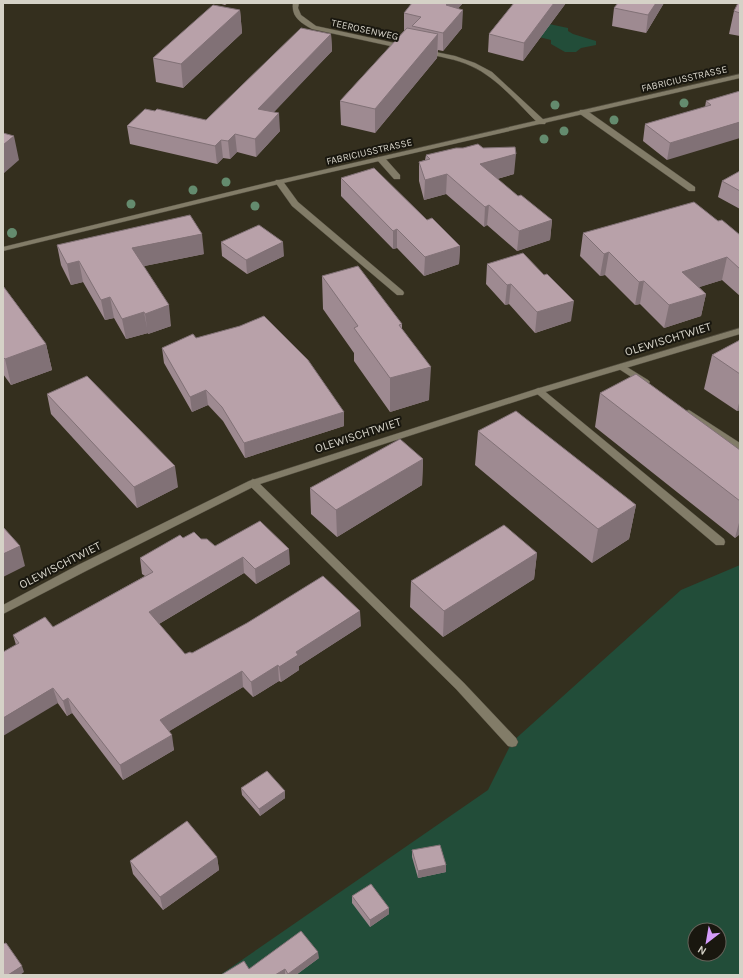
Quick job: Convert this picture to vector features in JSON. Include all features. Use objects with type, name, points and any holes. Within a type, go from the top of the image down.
[{"type":"street","name":"TEEROSENWEG","points":[[296,3],[295,6],[297,14],[303,22],[314,28],[453,57],[473,64],[490,73],[542,122]]},
{"type":"street","name":"FABRICIUSSTRASSE","points":[[3,249],[279,182],[740,76]]},
{"type":"street","points":[[583,112],[692,189]]},
{"type":"street","points":[[381,159],[397,177]]},
{"type":"street","points":[[279,182],[295,204],[400,292]]},
{"type":"street","name":"OLEWISCHTWIET","points":[[3,610],[82,568],[252,483],[539,391],[740,331]]},
{"type":"street","points":[[622,367],[655,390]]},
{"type":"street","points":[[539,391],[720,542]]},
{"type":"street","points":[[681,408],[740,448]]},
{"type":"street","points":[[252,483],[460,686],[512,742]]},
{"type":"green space","points":[[530,20],[568,28],[568,31],[573,34],[596,41],[596,45],[581,48],[576,52],[565,52],[551,44],[551,40],[535,36]]},
{"type":"green space","points":[[740,565],[740,975],[220,975],[488,790],[512,742],[681,590]]},
{"type":"building","points":[[412,3],[448,3],[446,5],[463,10],[443,33],[412,26],[421,17],[404,13]]},
{"type":"building","points":[[514,3],[554,3],[524,43],[489,34]]},
{"type":"building","points":[[618,3],[656,3],[648,15],[614,8]]},
{"type":"building","points":[[738,3],[740,3],[740,13],[734,11]]},
{"type":"building","points":[[213,5],[240,10],[181,64],[153,58]]},
{"type":"building","points":[[301,28],[331,34],[258,109],[279,113],[255,139],[235,134],[228,141],[221,140],[215,146],[127,126],[145,109],[155,111],[157,109],[206,120]]},
{"type":"building","points":[[407,28],[438,34],[375,109],[340,101]]},
{"type":"building","points":[[740,91],[740,122],[670,143],[645,124],[711,105],[706,101]]},
{"type":"building","points":[[3,133],[14,136],[3,145]]},
{"type":"building","points":[[478,144],[483,148],[515,147],[516,154],[480,164],[518,196],[521,195],[552,220],[519,231],[489,205],[485,207],[447,174],[425,180],[419,162],[430,159],[426,155]]},
{"type":"building","points":[[374,168],[427,220],[432,218],[460,246],[425,257],[397,229],[393,231],[341,178]]},
{"type":"building","points":[[740,171],[740,191],[722,181]]},
{"type":"building","points":[[694,202],[718,221],[722,220],[740,235],[740,269],[727,257],[682,272],[706,294],[669,305],[644,281],[639,282],[609,252],[604,254],[583,233]]},
{"type":"building","points":[[190,215],[202,234],[132,248],[169,305],[145,314],[144,312],[122,319],[110,297],[101,300],[79,261],[67,264],[57,245]]},
{"type":"building","points":[[259,225],[283,242],[246,260],[221,242]]},
{"type":"building","points":[[523,253],[544,275],[547,274],[574,301],[537,312],[511,284],[507,285],[487,264]]},
{"type":"building","points":[[358,266],[402,324],[399,325],[431,367],[390,378],[354,328],[358,326],[322,276]]},
{"type":"building","points":[[3,286],[46,344],[5,359],[3,357]]},
{"type":"building","points":[[264,316],[308,360],[344,412],[244,443],[222,407],[206,390],[190,397],[162,348],[193,334],[196,338],[240,326]]},
{"type":"building","points":[[740,340],[740,374],[712,355]]},
{"type":"building","points":[[636,374],[740,450],[740,501],[600,393]]},
{"type":"building","points":[[87,376],[175,466],[134,487],[47,394]]},
{"type":"building","points":[[516,411],[636,505],[598,529],[478,431]]},
{"type":"building","points":[[400,439],[423,459],[336,510],[310,488]]},
{"type":"building","points":[[260,521],[289,549],[255,569],[243,557],[149,612],[185,654],[190,652],[192,653],[247,623],[323,576],[360,611],[296,652],[298,655],[279,667],[278,665],[251,682],[242,671],[160,720],[172,735],[120,765],[68,698],[63,701],[53,688],[3,718],[3,652],[19,643],[13,635],[45,617],[53,627],[153,572],[140,558],[180,535],[183,538],[194,532],[201,539],[207,539],[215,546]]},
{"type":"building","points":[[504,525],[537,553],[444,611],[411,581]]},
{"type":"building","points":[[3,527],[20,546],[3,554]]},
{"type":"building","points":[[267,771],[285,791],[259,809],[241,788]]},
{"type":"building","points":[[187,821],[217,857],[160,897],[130,861]]},
{"type":"building","points":[[440,845],[446,865],[418,871],[412,850]]},
{"type":"building","points":[[371,884],[389,908],[370,920],[352,896]]},
{"type":"building","points":[[301,931],[318,952],[288,974],[285,969],[275,975],[221,975],[244,961],[249,969]]},
{"type":"building","points":[[6,943],[22,966],[8,975],[3,975],[3,944]]}]
